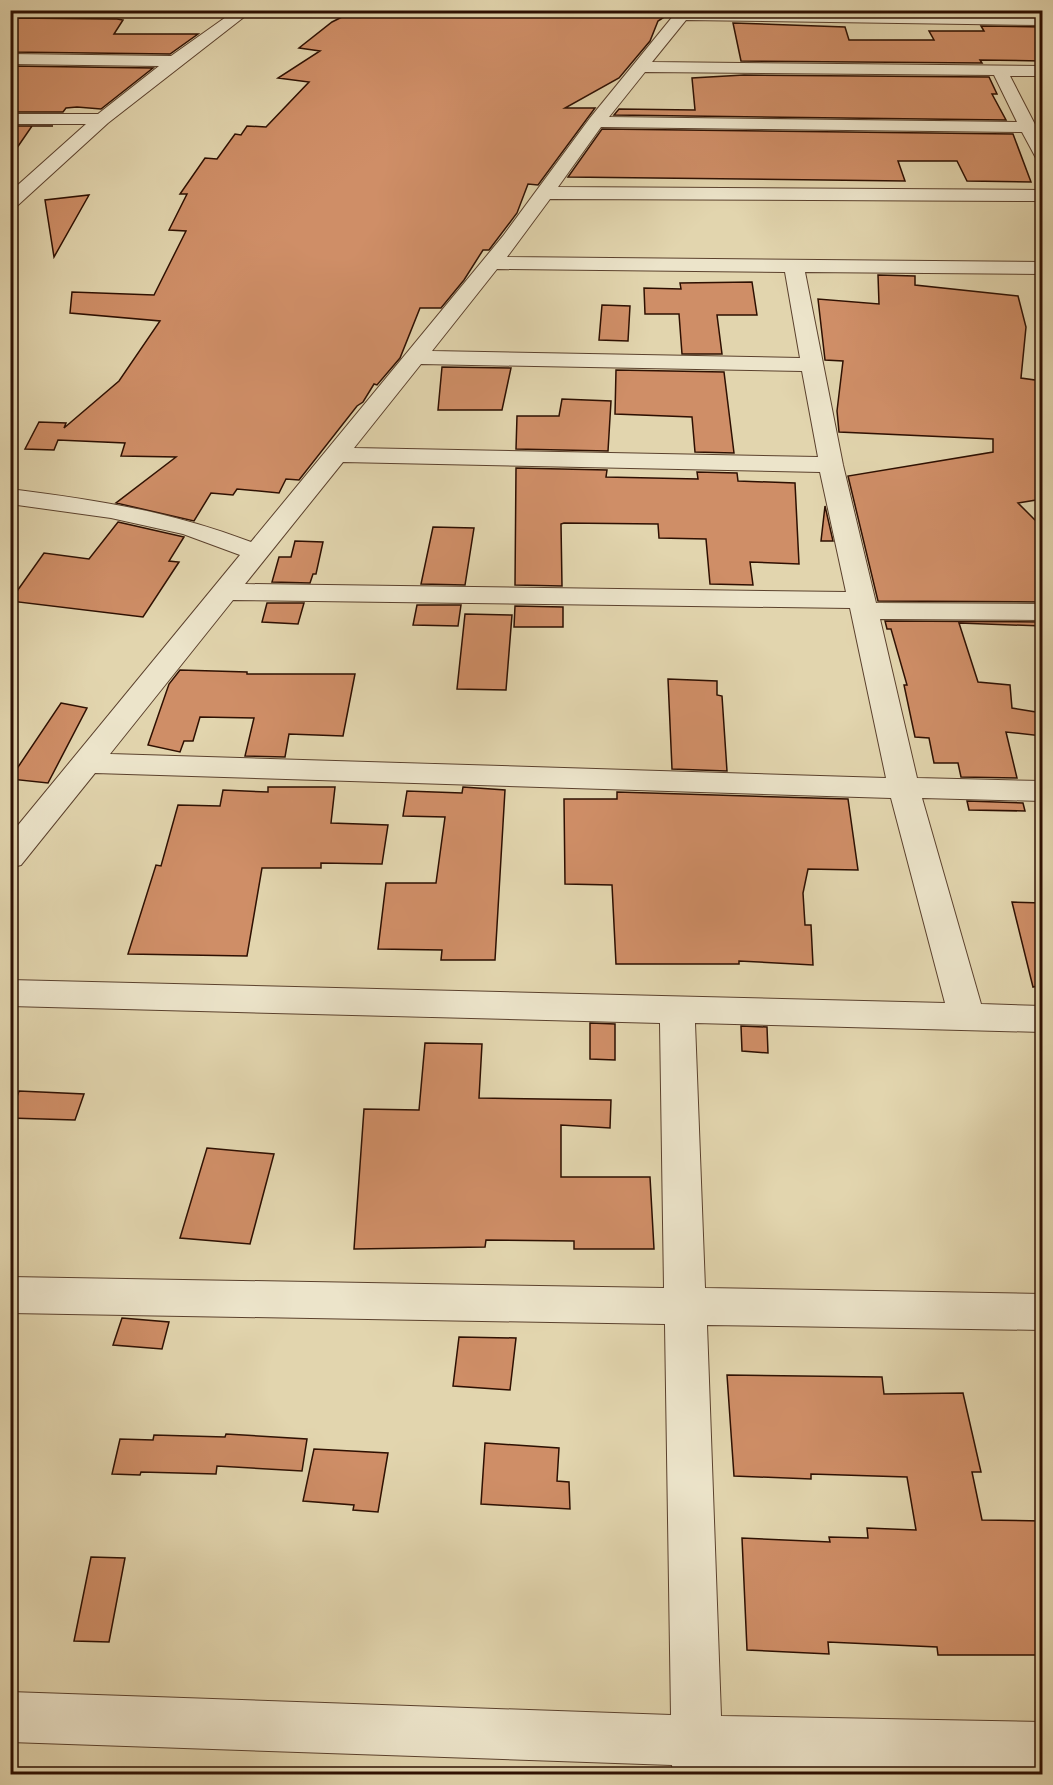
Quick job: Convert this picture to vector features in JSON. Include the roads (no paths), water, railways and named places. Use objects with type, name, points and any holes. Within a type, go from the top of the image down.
[{"type":"street","points":[[121,10],[244,12]]},
{"type":"street","points":[[10,202],[19,188],[102,119],[175,61],[244,12]]},
{"type":"street","points":[[10,856],[492,262],[546,193],[596,122],[684,13],[1042,20]]},
{"type":"street","points":[[10,59],[175,61]]},
{"type":"street","points":[[640,67],[1042,71]]},
{"type":"street","points":[[1000,70],[1042,154]]},
{"type":"street","points":[[10,119],[102,119]]},
{"type":"street","points":[[596,122],[1029,127]]},
{"type":"street","points":[[546,193],[1042,196]]},
{"type":"street","points":[[492,262],[1042,268]]},
{"type":"street","points":[[794,266],[831,465],[904,788],[967,1018]]},
{"type":"street","points":[[415,357],[812,364]]},
{"type":"street","points":[[335,455],[831,465]]},
{"type":"street","points":[[10,496],[111,510],[192,528],[255,552]]},
{"type":"street","points":[[224,592],[864,605],[1042,612]]},
{"type":"street","points":[[86,763],[1042,791]]},
{"type":"street","points":[[10,993],[677,1008],[1042,1019]]},
{"type":"street","points":[[677,1008],[698,1758]]},
{"type":"street","points":[[10,1295],[1042,1312]]},
{"type":"street","points":[[10,1717],[698,1758],[1042,1747]]}]
